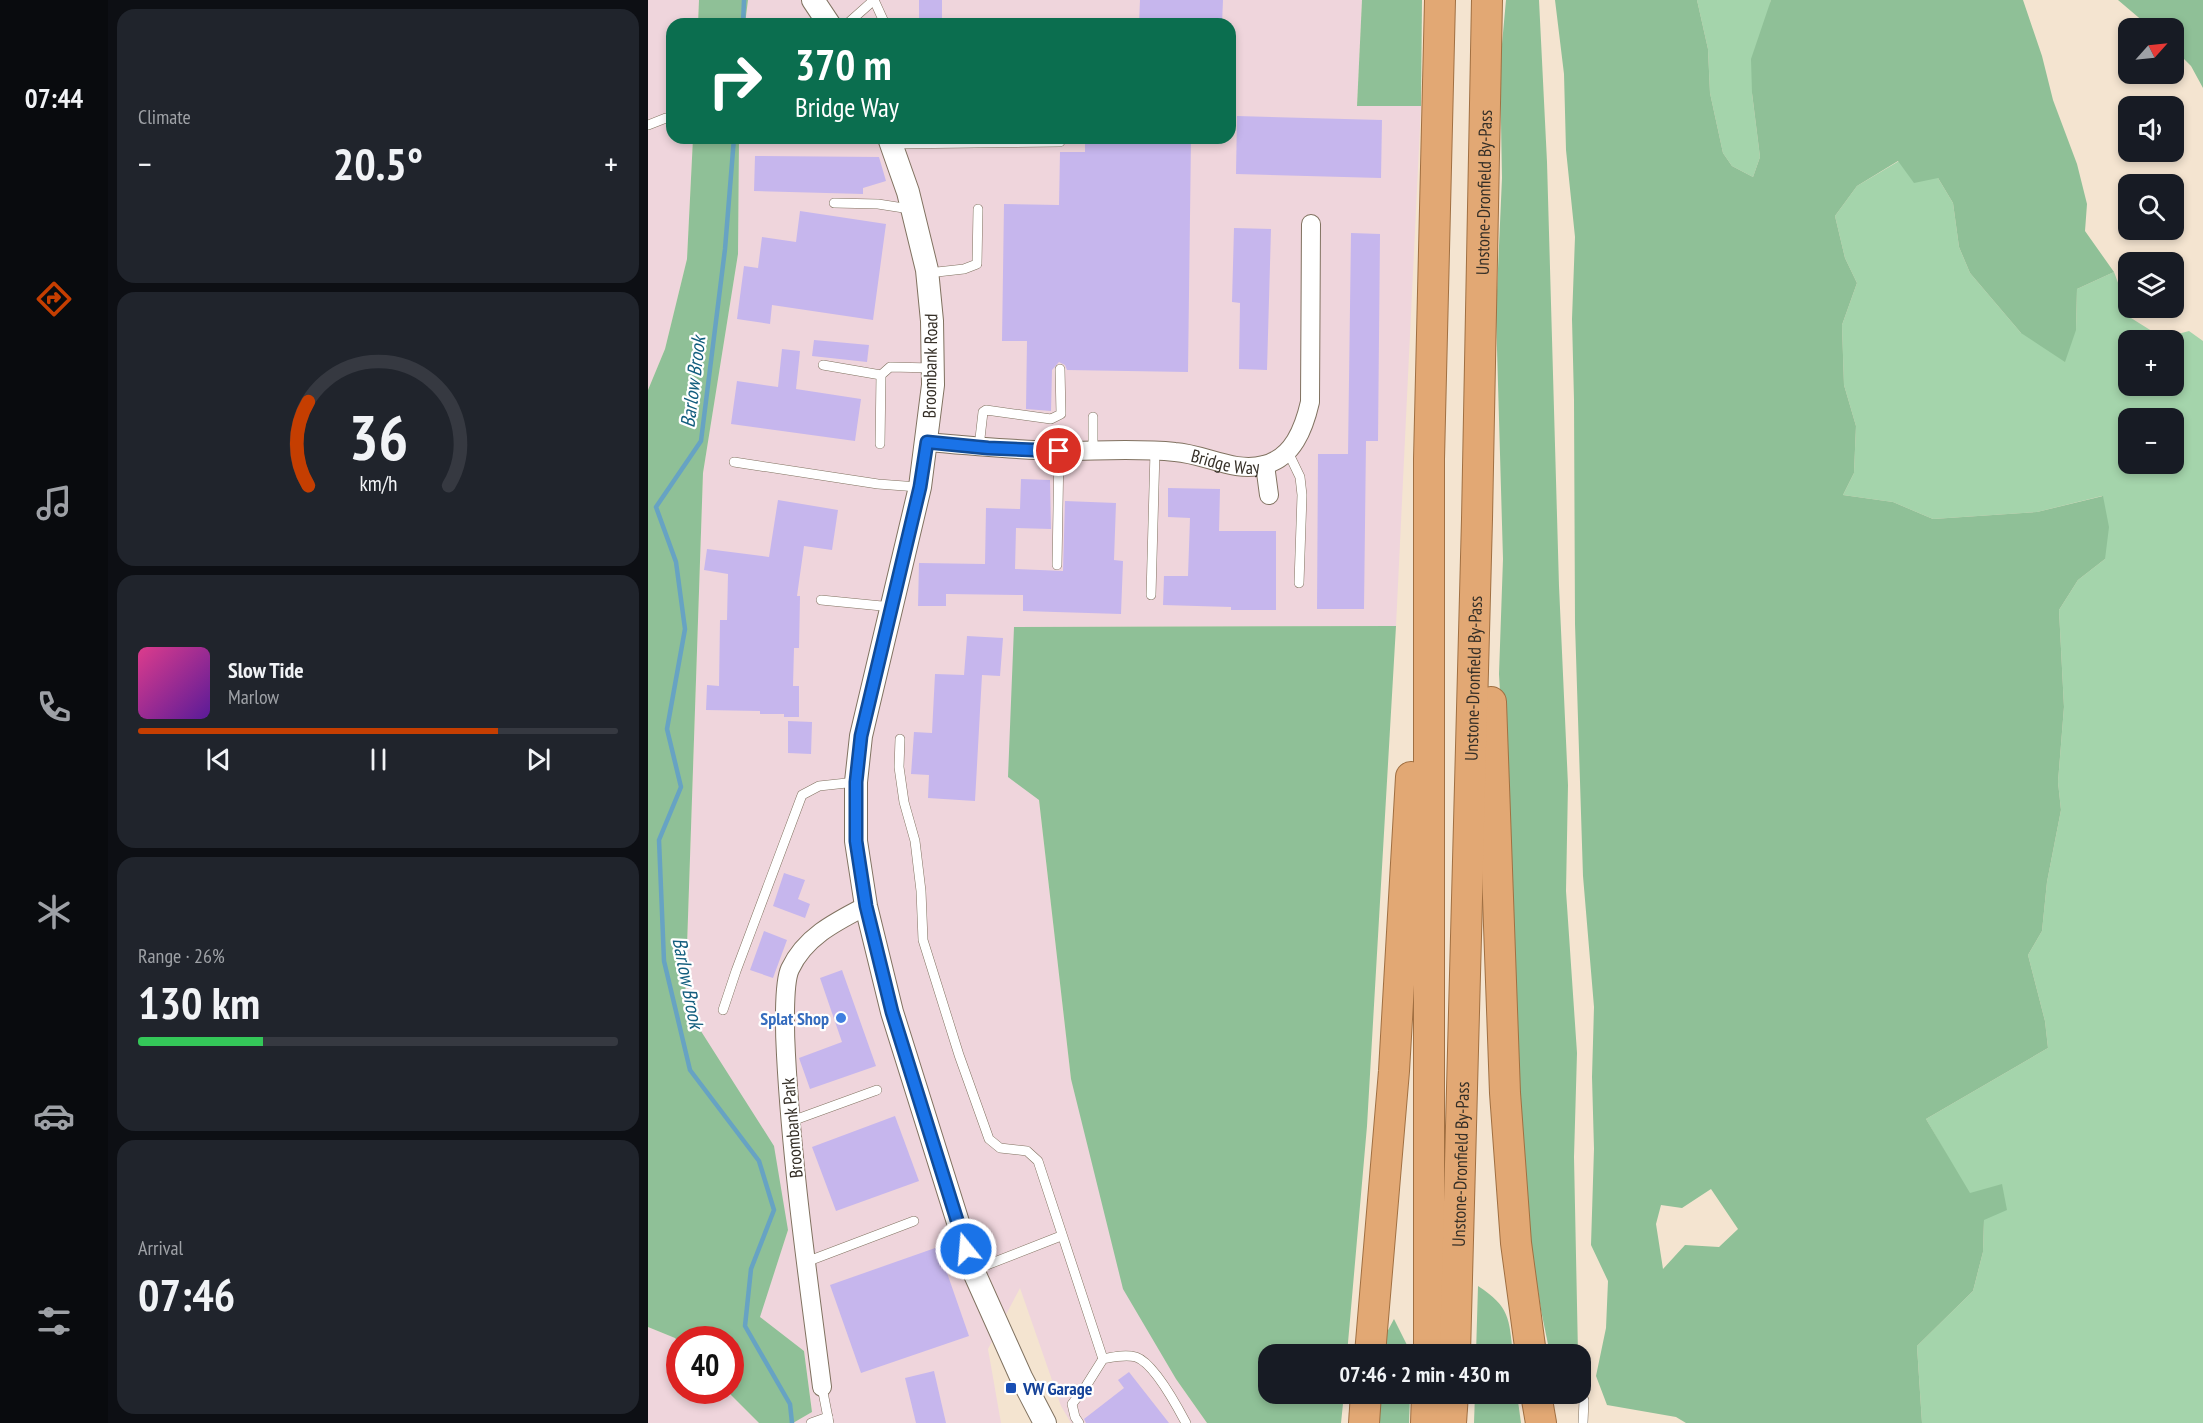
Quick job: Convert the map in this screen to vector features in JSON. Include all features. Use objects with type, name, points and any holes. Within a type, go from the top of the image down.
[{"type":"highway","name":"Unstone-Dronfield By-Pass","points":[[1429,1344],[1429,459],[1440,0]]},
{"type":"highway","name":"Unstone-Dronfield By-Pass","points":[[1455,1344],[1477,519],[1487,0]]},
{"type":"highway","points":[[1371,1344],[1394,1071],[1429,459]]},
{"type":"highway","points":[[1477,519],[1490,686],[1505,1094],[1516,1243],[1530,1344]]},
{"type":"highway","points":[[1364,1423],[1365,1404]]},
{"type":"highway","points":[[1426,1423],[1427,1404]]},
{"type":"highway","points":[[1451,1423],[1452,1404]]},
{"type":"highway","points":[[1537,1404],[1540,1423]]},
{"type":"street","points":[[813,0],[825,18]]},
{"type":"street","name":"Broombank Road","points":[[891,144],[913,209],[928,273],[932,321],[933,385],[920,487],[861,736],[856,782],[856,841],[866,906],[892,1012],[973,1270],[1045,1423]]},
{"type":"street","name":"Bridge Way","points":[[927,442],[1059,451],[1176,452],[1206,457],[1239,467],[1265,465],[1288,452],[1305,425],[1310,402],[1311,224]]},
{"type":"street","points":[[1265,465],[1269,495]]},
{"type":"street","name":"Broombank Park","points":[[822,1387],[789,1122],[784,1024],[789,971],[808,942],[832,923],[866,906]]},
{"type":"lane","points":[[854,18],[874,0],[882,18]]},
{"type":"lane","points":[[648,124],[666,118]]},
{"type":"lane","points":[[834,203],[878,204],[913,209]]},
{"type":"lane","points":[[928,273],[964,269],[977,264],[978,209]]},
{"type":"lane","points":[[823,365],[881,375]]},
{"type":"lane","points":[[880,444],[881,375],[890,367],[933,368]]},
{"type":"lane","points":[[979,447],[983,412],[986,410],[1051,419],[1060,414],[1060,369]]},
{"type":"lane","points":[[1093,417],[1093,451]]},
{"type":"lane","points":[[1058,565],[1059,451]]},
{"type":"lane","points":[[1150,595],[1155,451]]},
{"type":"lane","points":[[1288,452],[1300,477],[1302,495],[1299,583]]},
{"type":"lane","points":[[734,462],[878,484],[920,487]]},
{"type":"lane","points":[[821,600],[892,607]]},
{"type":"lane","points":[[900,739],[899,767],[904,802],[915,841],[921,891],[923,940],[959,1055],[989,1139],[1000,1148],[1028,1151],[1038,1161],[1103,1359]]},
{"type":"lane","points":[[723,1010],[802,795],[819,786],[856,782]]},
{"type":"lane","points":[[789,1122],[877,1090]]},
{"type":"lane","points":[[806,1262],[914,1221]]},
{"type":"lane","points":[[973,1270],[1061,1236]]},
{"type":"lane","points":[[1079,1423],[1072,1404],[1103,1359],[1123,1356],[1137,1357],[1149,1366],[1173,1399],[1186,1423]]},
{"type":"lane","points":[[812,1423],[828,1420],[822,1387]]},
{"type":"lane","points":[[1583,1423],[1584,1404]]},
{"type":"shaded area","points":[[648,0],[699,0],[698,18],[666,18],[666,144],[693,144],[687,259],[665,349],[648,390]]},
{"type":"shaded area","points":[[748,0],[1362,0],[1357,106],[1421,106],[1396,626],[1014,627],[1039,800],[1071,1079],[1176,1379],[1207,1423],[1071,1423],[1061,1406],[1020,1288],[988,1349],[1001,1423],[793,1423],[812,1412],[804,1351],[759,1318],[788,1230],[685,1006],[703,473],[738,254],[739,144],[1236,144],[1236,18],[746,18]]},
{"type":"shaded area","points":[[648,1327],[666,1334],[666,1404],[740,1404],[759,1423],[648,1423]]},
{"type":"green space","points":[[699,0],[748,0],[746,18],[698,18]]},
{"type":"green space","points":[[1362,0],[1422,0],[1421,106],[1357,106]]},
{"type":"green space","points":[[1506,0],[1539,0],[1547,162],[1559,586],[1568,785],[1566,891],[1577,1053],[1574,1157],[1578,1344],[1548,1344],[1524,1200],[1499,674],[1503,559],[1496,314],[1502,178],[1500,66]]},
{"type":"green space","points":[[1555,0],[1697,0],[1708,49],[1710,93],[1723,153],[1732,166],[1753,177],[1760,157],[1752,93],[1751,59],[1771,0],[2023,0],[2042,56],[2053,100],[2077,164],[2087,204],[2085,231],[2114,272],[2077,289],[2076,330],[2065,362],[2021,333],[1970,273],[1959,247],[1953,203],[1938,178],[1914,183],[1898,161],[1857,186],[1835,216],[1845,258],[1857,283],[1842,325],[1844,385],[1856,426],[1854,473],[1843,495],[1893,502],[1933,519],[2037,512],[2103,496],[2109,527],[2105,559],[2078,580],[2059,610],[2064,707],[2058,782],[2061,810],[2047,882],[2042,931],[2028,955],[2045,1021],[2048,1048],[1926,1119],[1970,1193],[2002,1184],[2007,1210],[1984,1220],[1983,1252],[1973,1291],[1917,1346],[1922,1423],[1686,1423],[1676,1417],[1607,1405],[1596,1376],[1606,1328],[1608,1281],[1591,1245],[1594,1007],[1583,876],[1575,624],[1572,319],[1575,237],[1566,150],[1564,74]],"holes":[[[1711,1189],[1738,1229],[1719,1247],[1685,1245],[1663,1269],[1656,1224],[1661,1205],[1682,1208]]]},
{"type":"green space","points":[[1697,0],[1771,0],[1752,93],[1760,157],[1753,177],[1732,166],[1723,153],[1710,93],[1708,49]]},
{"type":"green space","points":[[2118,0],[2203,0],[2203,88],[2191,66],[2184,59],[2184,18],[2139,18]]},
{"type":"green space","points":[[693,144],[739,144],[738,254],[703,473],[685,1006],[774,1146],[788,1230],[760,1317],[804,1351],[812,1412],[793,1423],[759,1423],[740,1404],[744,1404],[744,1326],[666,1326],[666,1334],[648,1327],[648,390],[665,349],[687,259]]},
{"type":"green space","points":[[1899,161],[1938,178],[1953,203],[1959,247],[1970,273],[2021,333],[2076,330],[2077,289],[2114,272],[2118,283],[2118,318],[2131,318],[2150,330],[2118,330],[2118,396],[2184,396],[2184,332],[2189,331],[2203,341],[2203,1423],[1922,1423],[1917,1346],[1973,1291],[1983,1252],[1984,1220],[1926,1119],[2048,1048],[2045,1021],[2028,955],[2042,931],[2047,882],[2061,810],[2058,782],[2064,707],[2059,610],[2078,580],[2105,559],[2102,496],[2037,512],[1933,519],[1893,502],[1843,495],[1854,473],[1856,426],[1844,385],[1842,325],[1857,283],[1845,258],[1835,216],[1857,186]]},
{"type":"green space","points":[[1396,626],[1367,1126],[1348,1344],[1258,1344],[1258,1404],[1343,1404],[1341,1423],[1207,1423],[1176,1379],[1123,1289],[1071,1079],[1039,800],[1008,777],[1014,627]]},
{"type":"green space","points":[[1478,1286],[1489,1293],[1502,1307],[1509,1322],[1512,1344],[1476,1344]]},
{"type":"green space","points":[[1394,1319],[1406,1344],[1385,1344],[1386,1334]]},
{"type":"green space","points":[[1380,1404],[1410,1404],[1409,1423],[1379,1423]]},
{"type":"green space","points":[[1475,1404],[1518,1404],[1521,1423],[1474,1423]]},
{"type":"building","points":[[919,0],[942,0],[942,18],[919,18]]},
{"type":"building","points":[[1140,0],[1223,0],[1222,18],[1139,18]]},
{"type":"building","points":[[1237,116],[1382,120],[1381,178],[1236,174]]},
{"type":"building","points":[[1085,144],[1191,144],[1188,372],[1067,370],[1065,365],[1059,362],[1052,370],[1051,411],[1026,409],[1027,341],[1002,341],[1004,204],[1059,205],[1060,152],[1085,152]]},
{"type":"building","points":[[755,156],[879,157],[886,181],[863,188],[863,194],[754,191]]},
{"type":"building","points":[[800,211],[886,224],[873,320],[772,305],[770,324],[737,319],[744,266],[758,268],[762,237],[796,242]]},
{"type":"building","points":[[1234,228],[1271,229],[1267,370],[1239,369],[1240,303],[1232,302]]},
{"type":"building","points":[[1351,233],[1380,234],[1378,441],[1366,441],[1364,609],[1317,609],[1318,454],[1348,454]]},
{"type":"building","points":[[814,340],[869,345],[867,362],[812,356]]},
{"type":"building","points":[[782,349],[800,351],[796,389],[861,399],[855,441],[731,424],[737,381],[778,387]]},
{"type":"building","points":[[1021,479],[1050,480],[1051,529],[1016,528],[1015,569],[1063,571],[1065,501],[1116,503],[1114,560],[1123,561],[1121,614],[1023,611],[1023,595],[946,594],[946,606],[918,606],[919,563],[985,564],[986,508],[1020,509]]},
{"type":"building","points":[[1168,488],[1220,489],[1219,531],[1276,531],[1276,610],[1231,610],[1231,607],[1163,605],[1164,576],[1188,576],[1190,518],[1168,517]]},
{"type":"building","points":[[778,500],[838,510],[832,550],[804,546],[797,596],[800,596],[799,648],[794,648],[793,686],[799,686],[799,717],[784,717],[784,714],[760,714],[760,711],[706,710],[707,685],[719,686],[720,620],[727,620],[728,574],[704,570],[707,549],[769,557]]},
{"type":"building","points":[[967,636],[1003,638],[1000,676],[982,675],[975,801],[928,798],[929,775],[911,774],[914,732],[932,733],[935,674],[964,675]]},
{"type":"building","points":[[788,721],[812,722],[811,754],[788,753]]},
{"type":"building","points":[[784,873],[805,880],[798,899],[810,904],[805,918],[773,906]]},
{"type":"building","points":[[764,931],[787,940],[773,978],[750,970]]},
{"type":"building","points":[[842,970],[876,1066],[810,1089],[799,1058],[842,1042],[820,978]]},
{"type":"building","points":[[895,1116],[919,1181],[836,1211],[812,1147]]},
{"type":"building","points":[[938,1247],[969,1336],[861,1373],[830,1285]]},
{"type":"building","points":[[934,1371],[946,1423],[916,1423],[905,1378]]},
{"type":"building","points":[[1129,1372],[1169,1423],[1086,1423],[1084,1419],[1124,1388],[1118,1380]]},
{"type":"waterway","name":"Barlow Brook","points":[[743,18],[744,0]]},
{"type":"waterway","name":"Barlow Brook","points":[[734,144],[725,249],[701,441],[656,507],[676,562],[685,629],[667,729],[681,787],[659,840],[664,961],[690,1070],[759,1161],[774,1210],[751,1269],[745,1326],[790,1404],[792,1423]]},
{"type":"place","name":"Splat Shop","points":[[841,1018]]},
{"type":"place","name":"VW Garage","points":[[1011,1388]]},
{"type":"route","points":[[966,1249],[892,1012],[866,906],[856,841],[856,782],[861,736],[920,487],[927,442],[988,448],[1059,451]]}]
